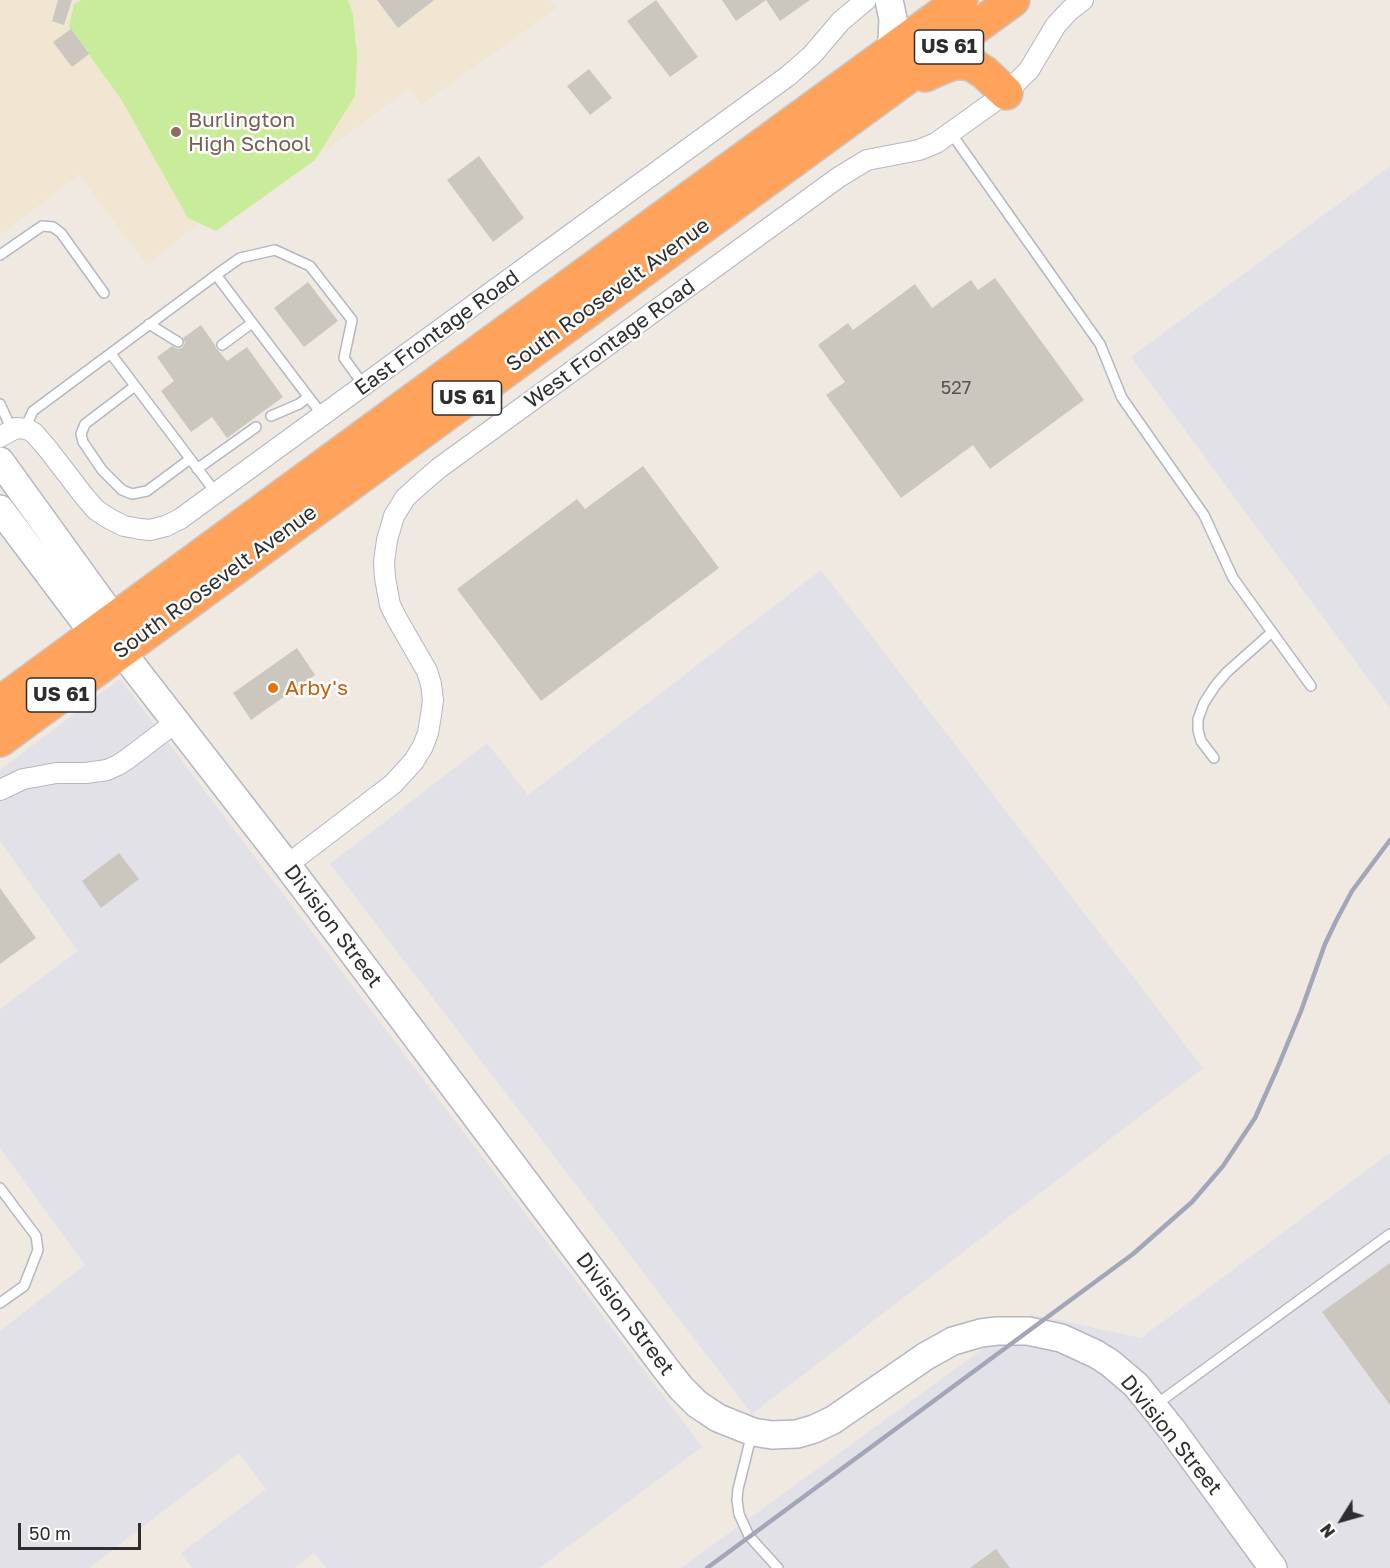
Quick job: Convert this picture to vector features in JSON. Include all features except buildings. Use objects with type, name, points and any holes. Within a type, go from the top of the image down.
[{"type":"highway","name":"South Roosevelt Avenue","points":[[0,740],[110,635],[498,337],[962,0]]},
{"type":"highway","name":"South Roosevelt Avenue","points":[[0,703],[110,635],[813,146],[964,36],[994,4]]},
{"type":"highway","points":[[994,4],[990,45],[998,72],[996,83]]},
{"type":"highway","points":[[813,146],[915,54],[924,34],[922,29]]},
{"type":"highway","points":[[964,36],[972,52],[996,83]]},
{"type":"highway","points":[[885,93],[954,63],[973,65],[996,83]]},
{"type":"street","name":"East Frontage Road","points":[[12,432],[34,433],[96,510],[124,526],[150,530],[180,519],[788,76],[812,55],[840,21],[866,0]]},
{"type":"street","points":[[889,0],[893,19],[889,53]]},
{"type":"street","points":[[902,0],[922,29]]},
{"type":"street","name":"West Frontage Road","points":[[287,865],[393,784],[414,761],[428,733],[433,700],[431,684],[423,664],[390,605],[385,578],[384,562],[387,540],[394,516],[405,498],[439,468],[839,177],[867,160],[929,146],[951,133],[996,83],[1029,70],[1056,25],[1083,0]]},
{"type":"street","name":"Division Street","points":[[0,461],[110,635]]},
{"type":"street","name":"Division Street","points":[[0,509],[110,635],[287,865],[676,1382],[690,1397],[707,1411],[726,1422],[753,1432],[797,1434],[827,1424],[937,1349],[954,1341],[986,1332],[1028,1331],[1061,1338],[1096,1354],[1116,1367],[1136,1385],[1154,1406],[1273,1568]]},
{"type":"street","points":[[0,790],[23,779],[107,770],[142,749],[176,722]]},
{"type":"lane","points":[[951,133],[1100,344],[1122,398],[1204,515],[1233,578],[1311,686]]},
{"type":"lane","points":[[0,255],[42,226],[52,227],[61,233],[104,293]]},
{"type":"lane","points":[[0,404],[12,432],[33,411],[240,258],[275,250],[310,266],[352,320],[344,358],[364,386]]},
{"type":"lane","points":[[216,275],[323,416]]},
{"type":"lane","points":[[222,345],[252,323]]},
{"type":"lane","points":[[149,324],[178,342]]},
{"type":"lane","points":[[111,354],[216,494]]},
{"type":"lane","points":[[135,386],[85,424],[81,434],[83,442],[102,470],[122,490],[132,494],[147,491],[190,459]]},
{"type":"lane","points":[[271,416],[299,404],[308,397]]},
{"type":"lane","points":[[197,469],[256,427]]},
{"type":"lane","points":[[1214,758],[1201,741],[1198,730],[1198,719],[1204,703],[1227,672],[1272,632]]},
{"type":"lane","points":[[0,1188],[36,1236],[38,1250],[24,1286],[0,1303]]},
{"type":"lane","points":[[1154,1406],[1390,1234]]},
{"type":"lane","points":[[753,1432],[738,1490],[739,1514],[749,1536],[778,1568]]},
{"type":"shaded area","name":"Burlington High School","points":[[0,0],[551,0],[557,8],[421,105],[410,88],[216,231],[199,223],[147,265],[79,175],[0,235]]},
{"type":"shaded area","points":[[1390,166],[1390,708],[1131,357]]},
{"type":"shaded area","points":[[821,570],[1203,1068],[752,1414],[330,864],[487,743],[528,795]]},
{"type":"shaded area","points":[[120,679],[702,1447],[539,1568],[326,1568],[314,1553],[294,1568],[192,1568],[181,1553],[266,1489],[239,1453],[89,1568],[0,1568],[0,1331],[85,1265],[0,1148],[0,1009],[78,951],[0,841],[0,770]]},
{"type":"shaded area","points":[[1390,1153],[1390,1568],[681,1568],[1031,1314],[1141,1338]]},
{"type":"green space","points":[[82,0],[348,0],[353,15],[357,56],[355,96],[315,160],[216,231],[188,218],[121,99],[69,27],[74,4]]},
{"type":"railway","points":[[707,1568],[1133,1254],[1192,1202],[1223,1166],[1255,1118],[1337,919],[1352,891],[1390,840]]},
{"type":"place","name":"Burlington High School","points":[[176,132]]},
{"type":"place","name":"Arby's","points":[[273,688]]}]
